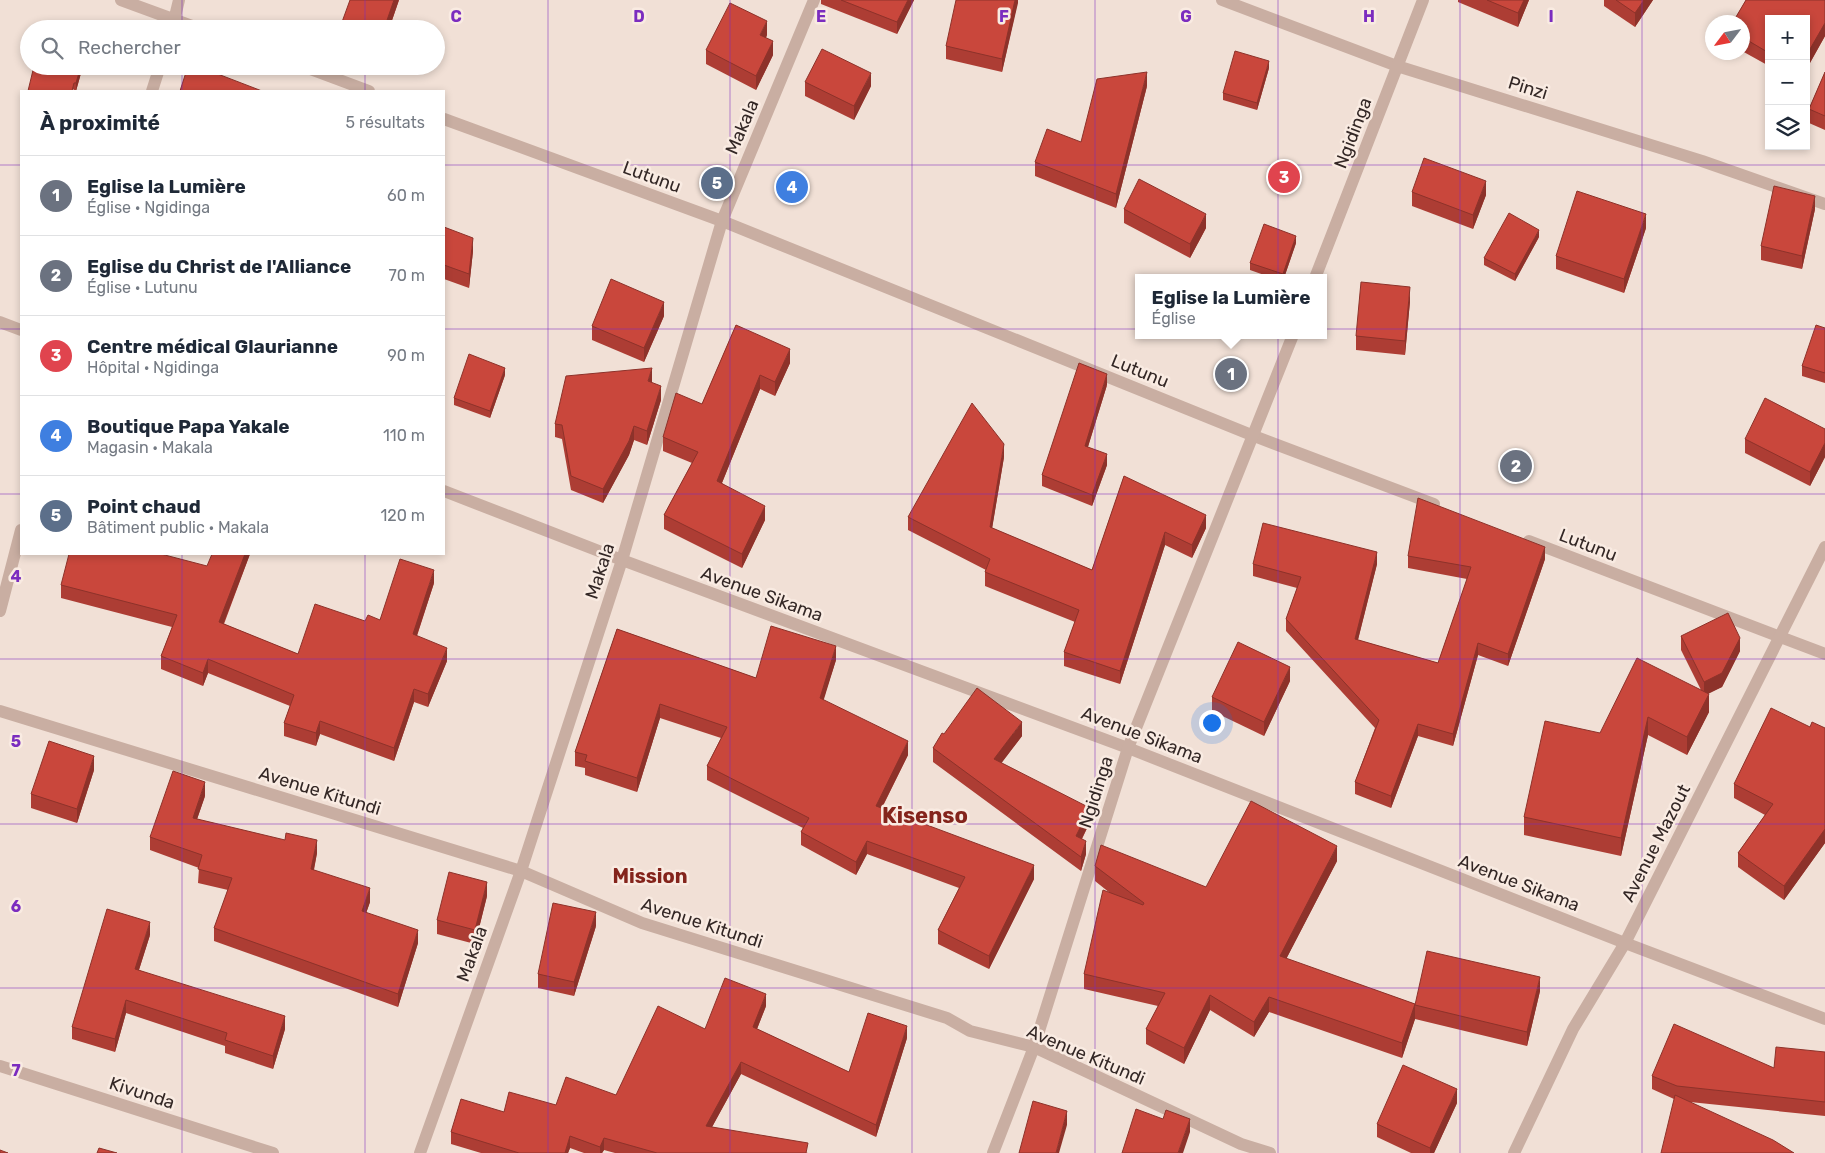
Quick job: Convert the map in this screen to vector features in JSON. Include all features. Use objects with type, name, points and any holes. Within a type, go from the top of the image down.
[{"type":"street","points":[[122,0],[164,20]]},
{"type":"street","points":[[174,20],[179,0]]},
{"type":"street","name":"Makala","points":[[420,1153],[521,871],[622,560],[722,221],[814,0]]},
{"type":"street","name":"Pinzi","points":[[1222,0],[1398,66],[1702,160],[1825,204]]},
{"type":"street","name":"Ngidinga","points":[[1317,274],[1423,0]]},
{"type":"street","points":[[152,90],[157,75]]},
{"type":"street","points":[[326,75],[367,90]]},
{"type":"street","name":"Lutunu","points":[[445,119],[722,221],[1254,436],[1447,510]]},
{"type":"street","points":[[0,322],[20,330]]},
{"type":"street","name":"Ngidinga","points":[[993,1153],[1034,1047],[1128,748],[1291,339]]},
{"type":"street","name":"Avenue Sikama","points":[[445,491],[622,560],[1128,748],[1625,943],[1825,1019]]},
{"type":"street","points":[[0,611],[20,534]]},
{"type":"street","name":"Lutunu","points":[[1521,538],[1825,654]]},
{"type":"street","name":"Avenue Mazout","points":[[1514,1153],[1573,1029],[1625,943],[1825,547]]},
{"type":"street","name":"Avenue Kitundi","points":[[0,712],[521,871],[642,923],[946,1018],[970,1032],[1034,1047],[1240,1144],[1270,1153]]},
{"type":"street","name":"Kivunda","points":[[0,1066],[273,1153]]},
{"type":"building","points":[[350,0],[394,0],[387,20],[343,20]]},
{"type":"building","points":[[841,0],[908,0],[897,22]]},
{"type":"building","points":[[956,0],[1015,0],[1002,59],[946,46]]},
{"type":"building","points":[[1487,0],[1524,0],[1518,13]]},
{"type":"building","points":[[1616,0],[1644,0],[1635,13]]},
{"type":"building","points":[[1746,0],[1825,0],[1825,23],[1810,49],[1810,15],[1765,15],[1765,51],[1750,42],[1750,15],[1737,15]]},
{"type":"building","points":[[730,3],[767,21],[760,35],[773,41],[756,76],[706,50]]},
{"type":"building","points":[[822,49],[871,73],[854,106],[805,82]]},
{"type":"building","points":[[1235,51],[1269,61],[1257,103],[1223,93]]},
{"type":"building","points":[[1147,72],[1116,194],[1035,162],[1047,129],[1081,142],[1097,79]]},
{"type":"building","points":[[1825,72],[1825,116],[1810,109]]},
{"type":"building","points":[[32,75],[78,75],[72,90],[28,90]]},
{"type":"building","points":[[185,75],[220,75],[259,90],[180,90]]},
{"type":"building","points":[[1424,158],[1486,181],[1473,215],[1412,192]]},
{"type":"building","points":[[1139,179],[1206,214],[1190,244],[1124,209]]},
{"type":"building","points":[[1774,186],[1815,196],[1802,256],[1761,246]]},
{"type":"building","points":[[1577,191],[1646,214],[1624,279],[1556,256]]},
{"type":"building","points":[[1509,213],[1539,230],[1515,274],[1484,258]]},
{"type":"building","points":[[1264,224],[1296,236],[1283,274],[1250,263]]},
{"type":"building","points":[[445,227],[473,238],[469,274],[445,265]]},
{"type":"building","points":[[611,279],[664,302],[644,348],[592,326]]},
{"type":"building","points":[[1361,282],[1410,287],[1405,341],[1356,336]]},
{"type":"building","points":[[736,325],[790,349],[775,382],[760,375],[717,481],[765,506],[742,554],[664,515],[698,452],[663,437],[676,393],[702,404]]},
{"type":"building","points":[[1816,325],[1825,328],[1825,373],[1802,366]]},
{"type":"building","points":[[469,354],[505,368],[490,411],[454,398]]},
{"type":"building","points":[[1079,363],[1107,374],[1085,446],[1107,454],[1092,495],[1042,475]]},
{"type":"building","points":[[652,368],[648,381],[661,386],[647,431],[634,426],[629,441],[603,489],[571,476],[562,425],[555,424],[566,376]]},
{"type":"building","points":[[1765,398],[1825,429],[1825,443],[1810,472],[1745,439]]},
{"type":"building","points":[[972,403],[1004,444],[990,527],[1092,570],[1124,476],[1206,515],[1192,545],[1165,532],[1120,671],[1064,652],[1079,610],[985,572],[990,559],[908,517]]},
{"type":"building","points":[[1418,498],[1545,547],[1508,654],[1478,643],[1453,734],[1418,724],[1391,796],[1355,782],[1379,720],[1286,619],[1301,577],[1253,564],[1263,523],[1377,552],[1355,639],[1438,663],[1471,567],[1408,556]]},
{"type":"building","points":[[69,555],[165,555],[207,566],[212,555],[245,555],[219,622],[298,654],[315,604],[365,621],[368,615],[380,620],[400,559],[434,570],[413,634],[447,648],[428,694],[414,689],[394,748],[320,721],[316,733],[284,723],[294,695],[208,659],[203,673],[161,656],[177,615],[61,585]]},
{"type":"building","points":[[1728,613],[1740,638],[1722,673],[1704,682],[1681,636]]},
{"type":"building","points":[[771,626],[836,646],[820,698],[908,741],[876,806],[1034,865],[989,956],[938,930],[965,877],[867,841],[856,862],[801,832],[809,818],[707,766],[727,727],[660,704],[637,778],[585,761],[587,755],[575,752],[617,629],[756,678]]},
{"type":"building","points":[[1238,642],[1290,667],[1264,722],[1212,697]]},
{"type":"building","points":[[1637,658],[1709,694],[1687,737],[1648,717],[1621,838],[1524,817],[1545,721],[1600,733]]},
{"type":"building","points":[[977,688],[1022,722],[994,759],[1090,808],[1076,836],[1086,841],[1081,857],[933,748],[942,733],[944,734]]},
{"type":"building","points":[[1771,708],[1810,727],[1812,722],[1825,728],[1825,829],[1784,886],[1738,853],[1773,804],[1734,784]]},
{"type":"building","points":[[49,741],[94,756],[77,809],[31,794]]},
{"type":"building","points":[[173,771],[205,782],[193,818],[285,840],[286,833],[317,840],[311,869],[370,888],[362,911],[418,930],[398,994],[214,928],[232,878],[198,869],[202,855],[150,837]]},
{"type":"building","points":[[1251,801],[1337,846],[1280,956],[1415,1004],[1402,1043],[1269,997],[1254,1022],[1210,995],[1184,1048],[1146,1029],[1165,993],[1084,974],[1103,890],[1143,905],[1144,903],[1095,866],[1101,845],[1206,887]]},
{"type":"building","points":[[449,872],[487,882],[475,930],[437,920]]},
{"type":"building","points":[[553,903],[596,912],[574,982],[538,974]]},
{"type":"building","points":[[107,909],[150,922],[135,969],[285,1016],[273,1056],[225,1040],[227,1033],[126,1000],[115,1039],[72,1027]]},
{"type":"building","points":[[1427,951],[1540,977],[1527,1032],[1415,1005]]},
{"type":"building","points":[[725,978],[766,994],[753,1027],[849,1072],[868,1013],[907,1026],[876,1125],[741,1062],[706,1126],[808,1143],[806,1153],[657,1153],[604,1138],[600,1147],[570,1136],[565,1153],[519,1153],[451,1132],[461,1099],[504,1112],[509,1092],[556,1105],[566,1077],[616,1095],[658,1006],[705,1029]]},
{"type":"building","points":[[1674,1024],[1774,1068],[1776,1047],[1825,1052],[1825,1102],[1677,1086],[1652,1076]]},
{"type":"building","points":[[1403,1065],[1457,1089],[1430,1148],[1377,1124]]},
{"type":"building","points":[[1675,1095],[1773,1140],[1794,1153],[1661,1153]]},
{"type":"building","points":[[1033,1101],[1067,1111],[1056,1153],[1019,1153]]},
{"type":"building","points":[[1136,1109],[1163,1119],[1166,1110],[1190,1119],[1178,1153],[1122,1153]]},
{"type":"building","points":[[99,1148],[117,1153],[97,1153]]},
{"type":"place","name":"Centre médical Glaurianne","points":[[1284,177]]},
{"type":"place","name":"Point chaud","points":[[717,183]]},
{"type":"place","name":"Boutique Papa Yakale","points":[[792,187]]},
{"type":"place","name":"Eglise la Lumière","points":[[1231,374]]},
{"type":"place","name":"Eglise du Christ de l'Alliance","points":[[1516,466]]},
{"type":"district","name":"Kisenso","points":[[925,815]]},
{"type":"district","name":"Mission","points":[[650,876]]}]
